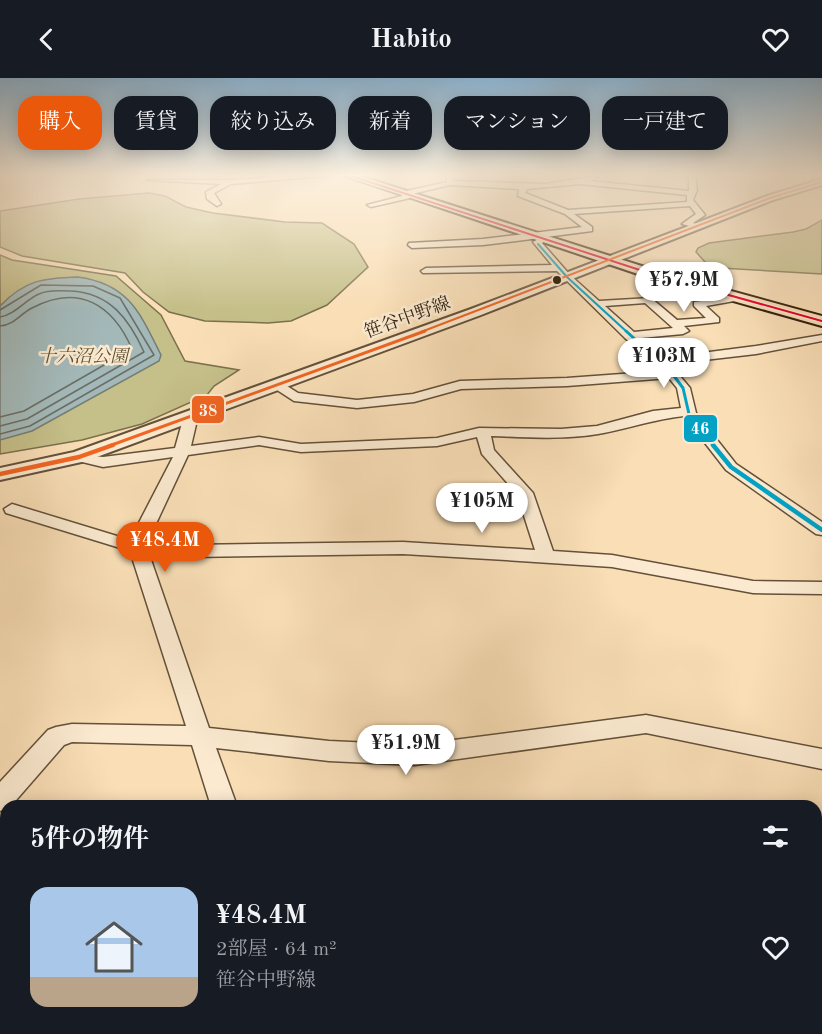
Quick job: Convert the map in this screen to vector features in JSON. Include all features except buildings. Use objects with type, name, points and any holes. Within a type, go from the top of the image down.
[{"type":"main road","points":[[488,221],[611,261],[822,321]]},
{"type":"street","points":[[412,244],[483,242],[540,237],[589,229],[578,221]]},
{"type":"street","points":[[692,221],[686,224],[697,227]]},
{"type":"street","name":"笹谷中野線","points":[[0,474],[79,458],[279,385],[563,273],[611,261],[713,221]]},
{"type":"street","points":[[540,237],[537,242],[539,247],[563,273],[672,374],[683,388],[688,412],[704,436],[731,467],[822,530]]},
{"type":"street","points":[[426,271],[563,273]]},
{"type":"street","points":[[675,324],[715,320],[698,304],[736,298]]},
{"type":"street","points":[[596,304],[646,300],[683,331],[630,336]]},
{"type":"street","points":[[658,362],[756,350],[822,338]]},
{"type":"street","points":[[279,385],[294,397],[357,404],[414,398],[459,385],[567,382],[672,374]]},
{"type":"street","points":[[79,458],[103,462],[259,441],[301,448],[437,442],[483,432],[531,434],[588,430],[653,416],[688,412]]},
{"type":"street","points":[[191,416],[182,453],[139,538],[138,548],[222,800]]},
{"type":"street","points":[[483,432],[487,451],[525,493],[546,556]]},
{"type":"street","points":[[12,509],[138,548],[323,550],[403,548],[546,556],[612,561],[753,587],[822,588]]},
{"type":"street","points":[[0,800],[56,737],[72,733],[106,732],[199,736],[329,751],[415,755],[646,724],[822,759]]},
{"type":"green space","points":[[0,221],[274,221],[322,223],[354,244],[368,267],[327,305],[291,321],[268,323],[205,321],[169,312],[143,292],[125,273],[22,256],[0,247]]},
{"type":"green space","points":[[822,221],[822,274],[720,268],[706,263],[696,252],[698,248],[709,243],[806,229]]},
{"type":"green space","name":"十六沼公園","points":[[0,255],[12,260],[116,276],[161,315],[185,361],[239,370],[214,386],[207,395],[142,424],[82,440],[0,454]]},
{"type":"water","name":"十六沼公園","points":[[78,277],[110,286],[131,303],[161,355],[159,361],[32,431],[0,440],[0,306],[9,297],[35,282]]},
{"type":"transit line","points":[[488,221],[646,272],[822,321]]},
{"type":"transit line","name":"38","points":[[0,474],[79,457],[476,312],[712,221]]},
{"type":"transit line","name":"46","points":[[538,244],[567,277],[671,372],[683,388],[689,414],[731,467],[822,530]]}]
